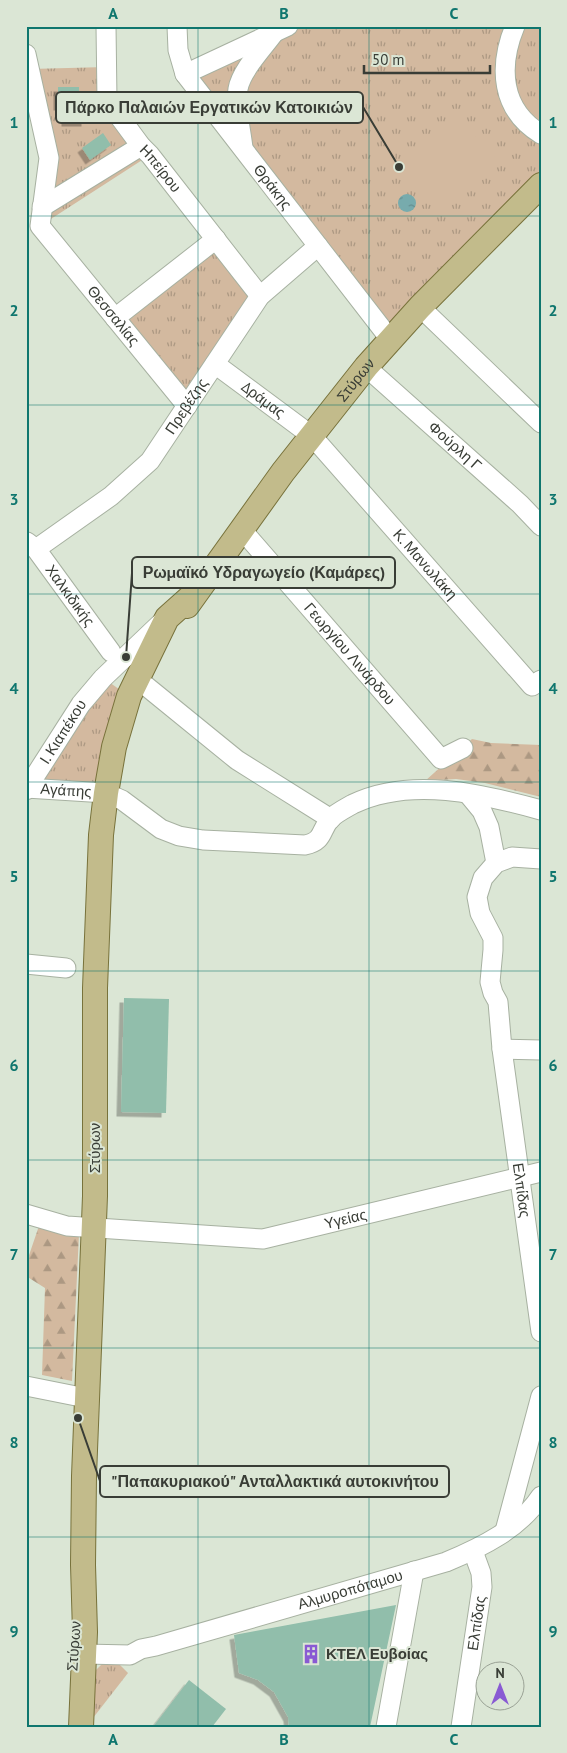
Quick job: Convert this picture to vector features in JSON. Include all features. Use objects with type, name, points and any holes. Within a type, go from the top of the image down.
[{"type":"main road","name":"Στύρων","points":[[118,732],[146,686],[171,633],[195,593],[284,472],[390,339],[541,185]]},
{"type":"main road","name":"Στύρων","points":[[81,1727],[84,1648],[82,1565],[86,1398],[94,1228],[95,988],[101,835],[106,793],[118,732],[129,696],[158,625],[195,593]]},
{"type":"main road","name":"Στύρων","points":[[70,1727],[73,1631],[82,1565]]},
{"type":"street","name":"Ηπείρου","points":[[106,26],[107,100],[141,146],[260,296]]},
{"type":"street","name":"Θράκης","points":[[177,26],[178,50],[184,74],[390,339]]},
{"type":"street","points":[[515,26],[507,55],[505,76],[508,95],[515,111],[530,127],[541,134]]},
{"type":"street","points":[[184,74],[281,30]]},
{"type":"street","points":[[243,148],[238,108],[238,88],[244,74],[281,30]]},
{"type":"street","points":[[26,54],[49,158],[42,207]]},
{"type":"street","points":[[42,207],[141,146]]},
{"type":"street","name":"Θεσσαλίας","points":[[42,207],[40,226],[187,406]]},
{"type":"street","points":[[115,318],[216,239]]},
{"type":"street","name":"Πρεβέζης","points":[[31,545],[111,496],[150,461],[260,296],[318,246]]},
{"type":"street","points":[[420,307],[541,423]]},
{"type":"street","name":"Δράμας","points":[[215,364],[312,436]]},
{"type":"street","name":"Φούρλη Γ","points":[[366,367],[520,504],[541,526]]},
{"type":"street","name":"Κ. Μανωλάκη","points":[[312,436],[532,686],[541,680]]},
{"type":"street","name":"Γεωργίου Λινάρδου","points":[[242,530],[441,759],[463,748]]},
{"type":"street","name":"Χαλκιδικής","points":[[31,545],[111,652]]},
{"type":"street","points":[[111,652],[127,637],[158,625]]},
{"type":"street","name":"Ι. Κιαπέκου","points":[[27,788],[80,704],[103,678],[158,625]]},
{"type":"street","name":"Ι. Κιαπέκου","points":[[103,678],[111,652]]},
{"type":"street","points":[[146,686],[237,760],[330,819]]},
{"type":"street","name":"Αγάπης","points":[[27,788],[106,793]]},
{"type":"street","points":[[106,793],[122,800],[161,829],[179,836],[203,840],[305,845],[318,840],[330,819],[353,804],[372,797],[408,790],[436,790],[468,794],[500,799],[541,810]]},
{"type":"street","points":[[468,794],[486,819],[496,863],[512,857],[541,859]]},
{"type":"street","name":"Ελπίδας","points":[[496,863],[483,878],[477,897],[480,913],[493,938],[494,950],[490,982],[498,1002],[502,1049],[541,1332]]},
{"type":"street","points":[[26,964],[66,968]]},
{"type":"street","points":[[502,1049],[541,1050]]},
{"type":"street","name":"Υγείας","points":[[26,1214],[67,1226],[146,1230],[263,1240],[541,1172]]},
{"type":"street","points":[[26,1386],[86,1398]]},
{"type":"street","points":[[505,1531],[541,1396]]},
{"type":"street","name":"Αλμυροπόταμου","points":[[84,1648],[130,1655],[141,1649],[446,1562],[473,1551],[505,1531],[521,1519],[541,1496]]},
{"type":"street","name":"Ελπίδας","points":[[461,1727],[482,1587],[481,1572],[473,1551]]},
{"type":"street","points":[[386,1727],[414,1571]]},
{"type":"green space","points":[[288,26],[541,26],[541,185],[390,339],[185,74]]},
{"type":"green space","points":[[106,67],[107,100],[150,155],[40,226],[49,158],[30,69]]},
{"type":"green space","points":[[455,118],[496,155],[444,208],[405,169]]},
{"type":"green space","points":[[216,239],[260,296],[187,406],[115,318]]},
{"type":"green space","points":[[103,678],[129,696],[106,793],[27,788]]},
{"type":"green space","points":[[472,739],[491,743],[541,745],[541,797],[485,783],[456,779],[425,781]]},
{"type":"green space","points":[[40,1223],[79,1234],[72,1381],[42,1375],[45,1288],[26,1276],[26,1264]]},
{"type":"green space","points":[[102,1664],[119,1664],[128,1673],[93,1718],[94,1672]]},
{"type":"water","points":[[407,194],[413,197],[416,203],[413,209],[407,212],[401,209],[398,203],[401,197]]},
{"type":"building","points":[[58,87],[79,87],[79,92],[86,92],[86,122],[66,122],[66,106],[58,106]]},
{"type":"building","points":[[103,133],[111,145],[90,160],[82,148]]},
{"type":"building","points":[[124,998],[169,999],[166,1113],[121,1112]]},
{"type":"building","name":"ΚΤΕΛ Ευβοίας","points":[[396,1605],[370,1727],[289,1727],[288,1717],[274,1692],[258,1680],[239,1673],[234,1635]]},
{"type":"building","points":[[189,1680],[226,1709],[212,1727],[153,1727]]},
{"type":"place","name":"Πάρκο Παλαιών Εργατικών Κατοικιών","points":[[399,167]]},
{"type":"place","name":"Ρωμαϊκό Υδραγωγείο (Καμάρες)","points":[[126,657]]},
{"type":"place","name":"\"Παπακυριακού\" Ανταλλακτικά αυτοκινήτου","points":[[78,1418]]},
{"type":"place","name":"ΚΤΕΛ Ευβοίας","points":[[311,1654]]}]
